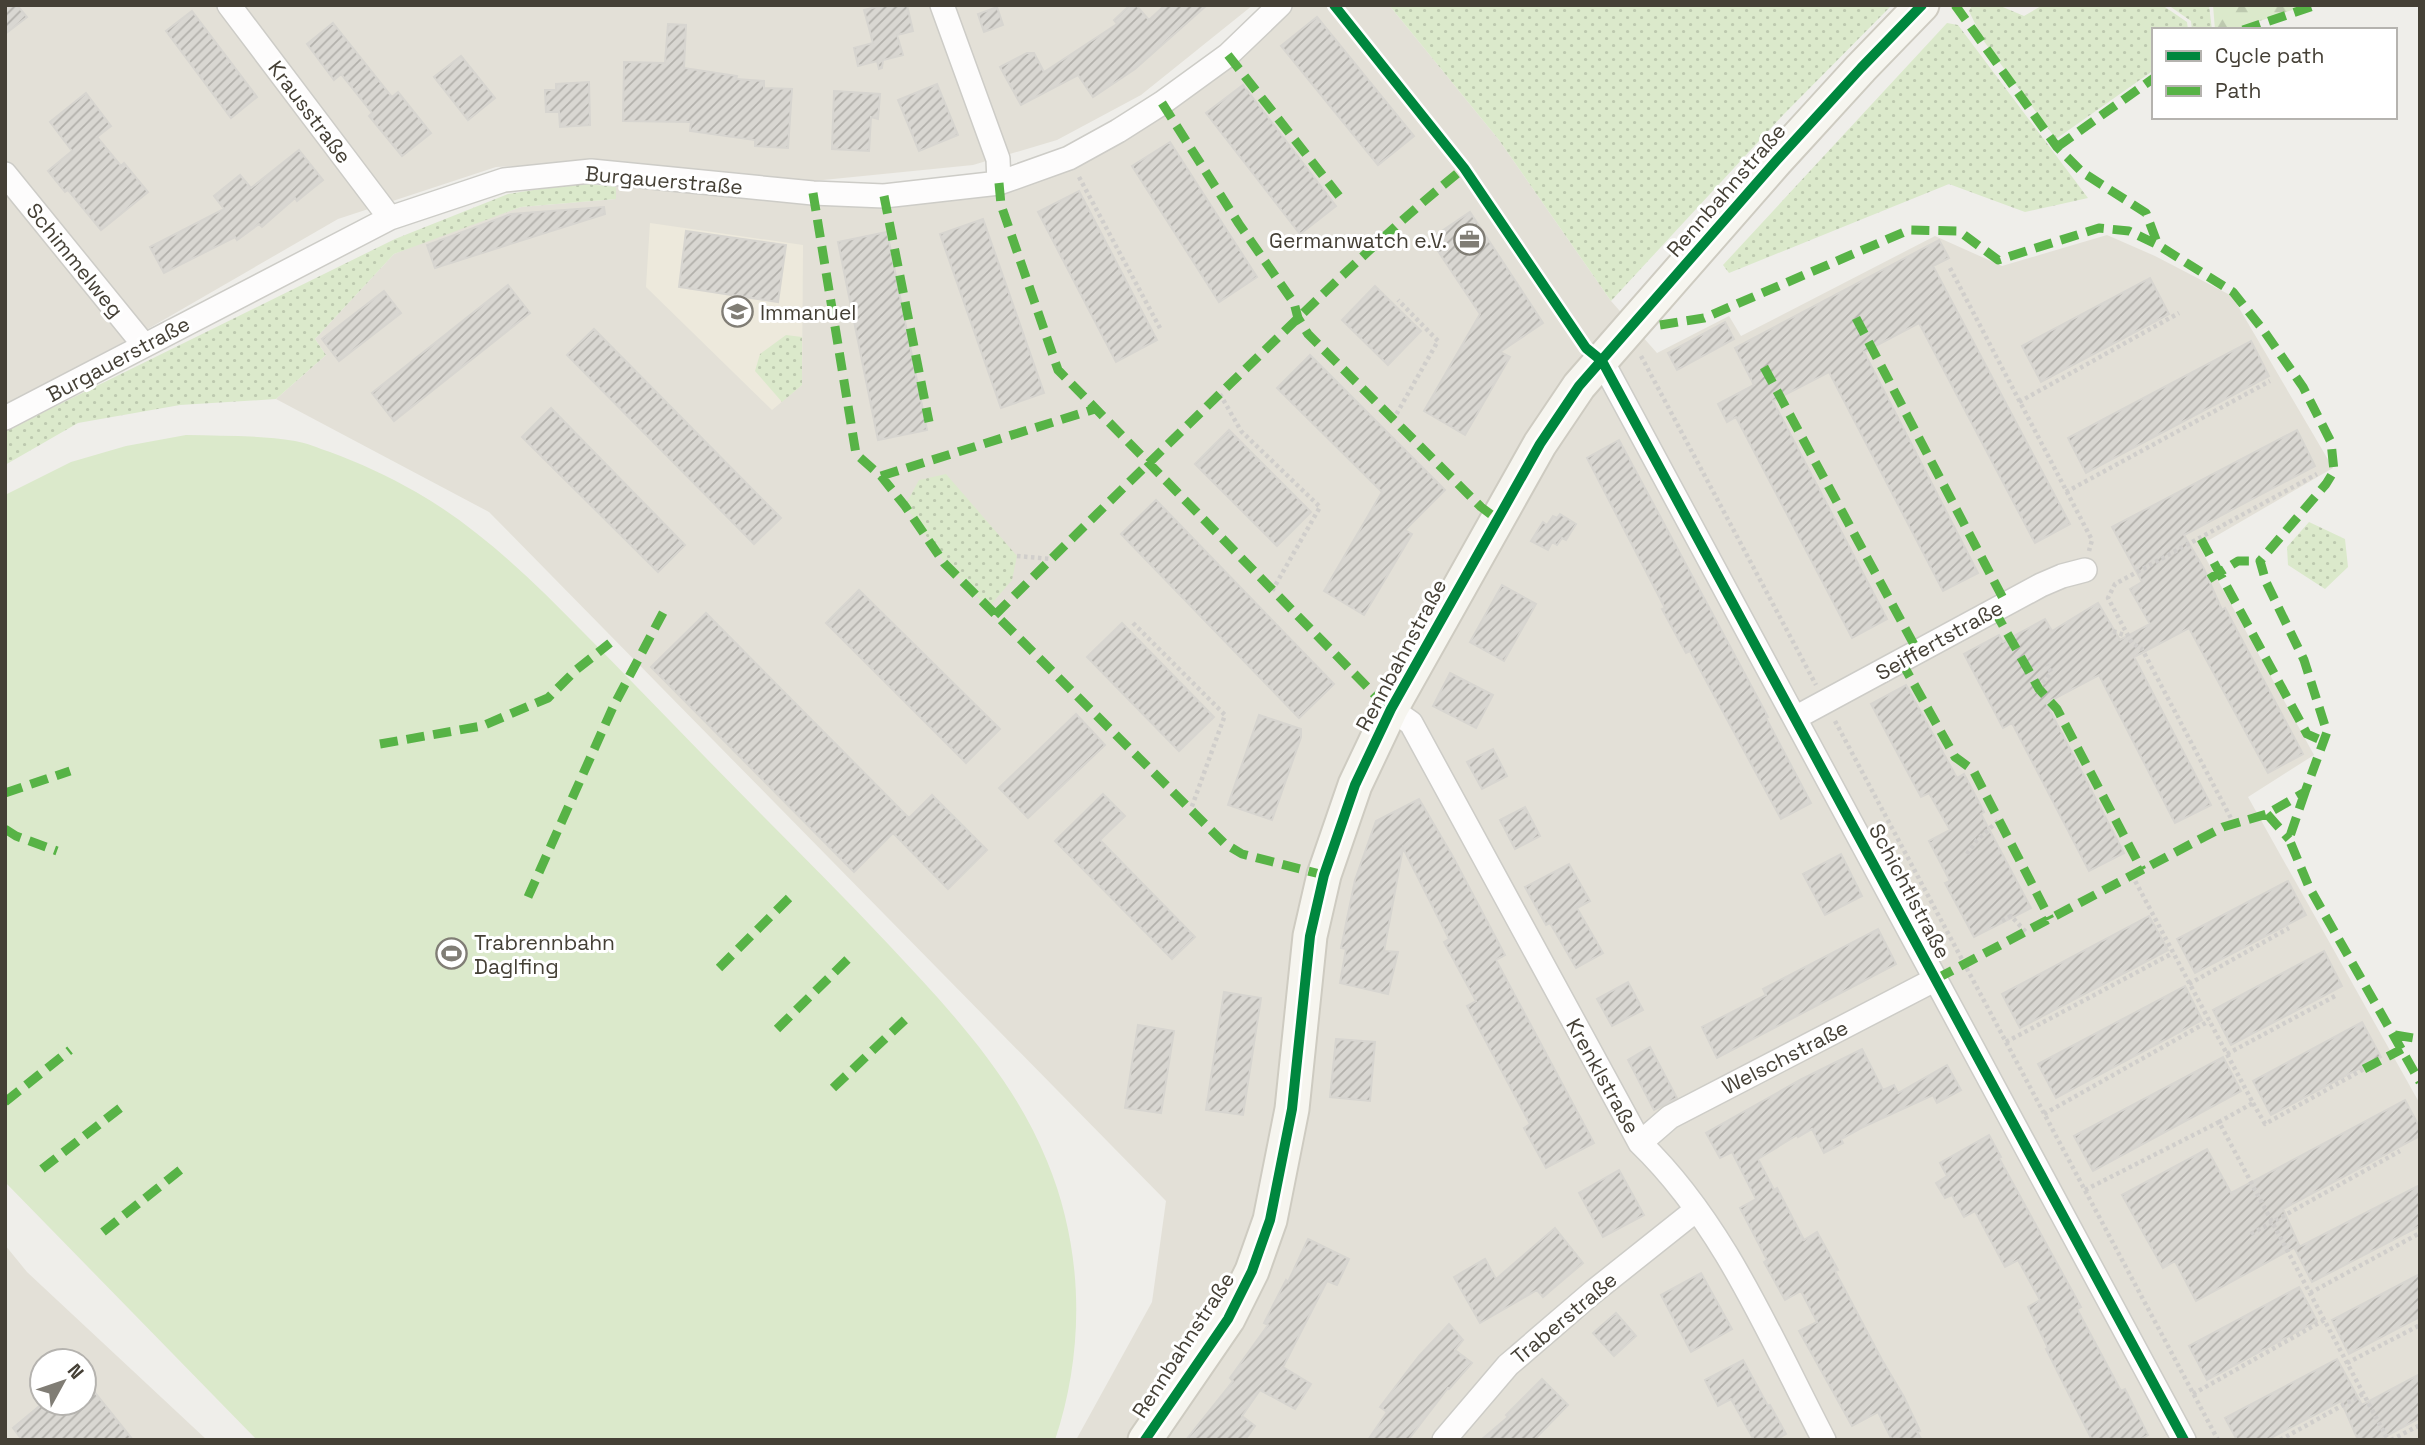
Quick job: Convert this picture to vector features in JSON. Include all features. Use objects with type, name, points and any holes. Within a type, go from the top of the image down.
[{"type":"street","name":"Krausstraße","points":[[229,5],[390,218]]},
{"type":"street","points":[[942,5],[998,159],[999,183]]},
{"type":"street","name":"Burgauerstraße","points":[[5,418],[390,218],[503,180],[591,171],[860,196],[884,196],[999,183],[1069,158],[1118,131],[1228,55],[1280,5]]},
{"type":"street","name":"Rennbahnstraße","points":[[1145,1440],[1228,1319],[1252,1271],[1270,1220],[1292,1109],[1310,936],[1324,875],[1355,785],[1391,709],[1540,444],[1573,394],[1786,150],[1922,5]]},
{"type":"street","name":"Schimmelweg","points":[[5,174],[144,345]]},
{"type":"street","name":"Schichtlstraße","points":[[1602,361],[2184,1440]]},
{"type":"street","name":"Seiffertstraße","points":[[1795,718],[2041,585],[2085,570]]},
{"type":"street","name":"Krenklstraße","points":[[1391,709],[1411,723],[1640,1143],[1660,1163],[1724,1248],[1824,1440]]},
{"type":"street","name":"Welschstraße","points":[[1640,1143],[1670,1117],[1936,979]]},
{"type":"street","name":"Traberstraße","points":[[1444,1440],[1508,1365],[1593,1292],[1696,1210]]},
{"type":"path","points":[[1069,158],[1161,330]]},
{"type":"path","points":[[1950,268],[2092,540],[2085,570]]},
{"type":"path","points":[[1393,420],[1438,341],[1398,300]]},
{"type":"path","points":[[2019,401],[2179,313]]},
{"type":"path","points":[[1637,349],[2218,1440]]},
{"type":"path","points":[[2066,492],[2270,382]]},
{"type":"path","points":[[1220,394],[1241,431],[1320,506],[1272,591]]},
{"type":"path","points":[[2234,824],[2142,649],[2132,643],[2108,598],[2115,584],[2317,474]]},
{"type":"path","points":[[1017,556],[1051,559]]},
{"type":"path","points":[[1133,623],[1225,715],[1191,809]]},
{"type":"path","points":[[2113,631],[2128,636]]},
{"type":"path","points":[[2039,689],[2051,672],[2047,665]]},
{"type":"path","points":[[1967,854],[1977,840],[1999,820]]},
{"type":"path","points":[[2132,875],[2265,1124],[2364,1069]]},
{"type":"path","points":[[2002,921],[2011,916],[2026,932]]},
{"type":"path","points":[[2189,984],[2289,928]]},
{"type":"path","points":[[2006,1042],[2173,953]]},
{"type":"path","points":[[2227,1055],[2337,995]]},
{"type":"path","points":[[2044,1114],[2209,1021]]},
{"type":"path","points":[[2085,1190],[2253,1103]]},
{"type":"path","points":[[2219,1122],[2389,1440],[2420,1425]]},
{"type":"path","points":[[2251,1234],[2400,1151]]},
{"type":"path","points":[[2309,1293],[2420,1233]]},
{"type":"path","points":[[2193,1394],[2324,1320]]},
{"type":"path","points":[[2347,1363],[2420,1325]]},
{"type":"path","points":[[2280,1440],[2363,1394]]},
{"type":"shaded area","points":[[5,5],[1253,5],[1141,95],[1057,140],[973,165],[813,181],[666,173],[595,162],[496,167],[338,219],[146,330],[5,405]]},
{"type":"shaded area","points":[[1280,5],[1389,5],[1499,140],[1611,301],[1657,353],[1729,316],[1741,336],[1935,236],[2002,266],[2107,235],[2155,256],[2232,296],[2333,468],[2199,546],[2314,755],[2248,797],[2420,1104],[2420,1440],[1076,1440],[1152,1302],[1166,1201],[489,512],[276,399],[326,355],[315,339],[394,254],[453,230],[521,207],[615,199],[616,187],[884,196],[1069,158]]},
{"type":"shaded area","name":"Immanuel","points":[[650,223],[803,245],[802,385],[772,410],[646,287]]},
{"type":"shaded area","points":[[5,1245],[27,1272],[207,1440],[5,1440]]},
{"type":"green space","points":[[1389,5],[1892,5],[1783,115],[1611,301],[1499,140]]},
{"type":"green space","points":[[1972,5],[1998,5],[2024,16],[2043,5],[2162,5],[2187,22],[2188,28],[2152,28],[2152,71],[2056,139],[1983,40],[1969,11]]},
{"type":"green space","points":[[2168,5],[2209,5],[2212,28],[2192,28],[2191,21]]},
{"type":"green space","points":[[2213,5],[2307,5],[2239,28],[2215,28]]},
{"type":"green space","points":[[1947,23],[1958,25],[2088,198],[2025,212],[1949,184],[1729,273],[1723,265]]},
{"type":"green space","points":[[577,183],[616,187],[616,199],[521,207],[394,254],[315,339],[326,355],[276,399],[180,405],[78,423],[5,465],[5,431],[395,239],[508,194]]},
{"type":"green space","points":[[786,335],[802,337],[802,385],[782,402],[755,371],[760,354]]},
{"type":"green space","name":"Trabrennbahn Daglfing","points":[[186,435],[241,436],[308,444],[395,481],[462,522],[504,556],[564,613],[866,921],[957,1020],[998,1073],[1033,1130],[1047,1161],[1068,1229],[1074,1265],[1075,1336],[1072,1371],[1055,1440],[257,1440],[5,1182],[5,495],[71,462],[126,446]]},
{"type":"green space","points":[[946,474],[1017,556],[1012,580],[988,608],[945,563],[905,506],[919,480]]},
{"type":"green space","points":[[2309,522],[2345,539],[2348,567],[2325,589],[2288,565],[2287,547]]},
{"type":"building","points":[[5,5],[17,5],[27,17],[5,34]]},
{"type":"building","points":[[884,5],[907,5],[913,31],[897,35],[903,55],[883,60],[882,68],[879,69],[877,61],[858,66],[854,48],[873,43],[864,10]]},
{"type":"building","points":[[1130,5],[1136,5],[1149,20],[1165,5],[1207,5],[1135,69],[1093,97],[1078,75],[1021,105],[1000,67],[1027,53],[1034,53],[1044,72],[1117,24],[1114,20]]},
{"type":"building","points":[[997,7],[1003,25],[984,32],[978,14]]},
{"type":"building","points":[[192,11],[257,97],[231,118],[166,31]]},
{"type":"building","points":[[1317,17],[1414,136],[1378,165],[1281,46]]},
{"type":"building","points":[[333,23],[392,97],[398,92],[431,133],[402,156],[369,116],[372,113],[341,74],[334,80],[307,44]]},
{"type":"building","points":[[668,24],[686,25],[684,68],[737,76],[736,79],[764,81],[764,88],[792,89],[788,148],[755,146],[755,140],[690,131],[691,122],[623,121],[624,62],[665,63]]},
{"type":"building","points":[[461,56],[495,98],[468,120],[434,77]]},
{"type":"building","points":[[589,82],[590,125],[560,127],[559,112],[546,112],[545,90],[556,90],[556,84]]},
{"type":"building","points":[[937,84],[958,135],[919,151],[898,100]]},
{"type":"building","points":[[1243,85],[1336,206],[1300,234],[1206,113]]},
{"type":"building","points":[[834,91],[880,94],[878,119],[871,117],[869,151],[832,149]]},
{"type":"building","points":[[86,93],[111,126],[97,137],[121,166],[124,163],[148,192],[101,230],[68,190],[65,192],[48,171],[72,151],[50,122]]},
{"type":"building","points":[[1170,142],[1257,277],[1219,302],[1132,166]]},
{"type":"building","points":[[299,150],[323,180],[297,201],[295,198],[262,227],[259,224],[237,240],[235,237],[164,273],[150,247],[224,209],[214,196],[240,175],[251,188]]},
{"type":"building","points":[[1079,191],[1157,340],[1116,362],[1038,212]]},
{"type":"building","points":[[604,207],[605,214],[435,268],[427,245],[511,214]]},
{"type":"building","points":[[1470,212],[1543,323],[1500,352],[1510,357],[1465,435],[1424,411],[1480,314],[1430,239]]},
{"type":"building","points":[[983,219],[1044,393],[1001,408],[940,234]]},
{"type":"building","name":"Immanuel","points":[[686,231],[786,245],[778,302],[679,287]]},
{"type":"building","points":[[887,232],[927,430],[878,440],[838,242]]},
{"type":"building","points":[[1939,240],[1949,258],[1933,266],[2070,524],[2035,543],[1919,323],[1864,352],[1978,573],[1943,591],[1829,372],[1773,401],[1887,619],[1852,638],[1736,417],[1727,422],[1718,404],[1754,385],[1735,348]]},
{"type":"building","points":[[2150,278],[2169,314],[2041,382],[2022,346]]},
{"type":"building","points":[[508,285],[530,313],[394,421],[372,393]]},
{"type":"building","points":[[1375,286],[1421,331],[1388,365],[1342,320]]},
{"type":"building","points":[[384,291],[401,313],[339,361],[322,339]]},
{"type":"building","points":[[1725,322],[1734,339],[1677,370],[1668,353]]},
{"type":"building","points":[[594,329],[781,518],[754,544],[567,355]]},
{"type":"building","points":[[2251,341],[2269,376],[2086,473],[2068,438]]},
{"type":"building","points":[[1310,355],[1445,490],[1405,530],[1412,534],[1364,615],[1324,591],[1382,492],[1277,388]]},
{"type":"building","points":[[551,408],[685,545],[658,572],[522,437]]},
{"type":"building","points":[[1229,430],[1311,512],[1277,546],[1195,464]]},
{"type":"building","points":[[2297,430],[2315,466],[2184,535],[2204,569],[2222,610],[2225,608],[2303,754],[2268,773],[2189,628],[2134,657],[2211,805],[2175,823],[2099,675],[2046,703],[2124,853],[2089,871],[2012,723],[2003,728],[1964,654],[1999,635],[2003,642],[2045,619],[2052,631],[2098,603],[2120,640],[2150,624],[2130,589],[2142,582],[2112,527]]},
{"type":"building","points":[[1619,440],[1768,717],[1766,718],[1811,803],[1781,819],[1690,651],[1686,653],[1662,609],[1665,608],[1587,458]]},
{"type":"building","points":[[1156,500],[1334,684],[1299,718],[1121,534]]},
{"type":"building","points":[[1560,514],[1576,524],[1566,540],[1562,538],[1557,545],[1552,542],[1548,550],[1531,541],[1543,522],[1547,525],[1553,516],[1557,518]]},
{"type":"building","points":[[1502,585],[1536,604],[1504,661],[1470,642]]},
{"type":"building","points":[[859,590],[1000,729],[966,763],[826,623]]},
{"type":"building","points":[[706,613],[909,818],[932,795],[987,850],[948,889],[893,833],[854,872],[651,667]]},
{"type":"building","points":[[1122,623],[1214,717],[1179,751],[1087,657]]},
{"type":"building","points":[[1450,673],[1493,695],[1476,728],[1433,706]]},
{"type":"building","points":[[1906,685],[1957,778],[1964,774],[1984,812],[1981,814],[2031,908],[1974,937],[1945,883],[1950,881],[1929,841],[1950,830],[1929,793],[1921,797],[1871,704]]},
{"type":"building","points":[[1076,714],[1105,745],[1028,818],[999,788]]},
{"type":"building","points":[[1259,715],[1301,729],[1301,737],[1272,820],[1228,805]]},
{"type":"building","points":[[1493,749],[1507,776],[1482,789],[1467,762]]},
{"type":"building","points":[[1103,794],[1125,816],[1100,840],[1195,937],[1172,959],[1055,841]]},
{"type":"building","points":[[1419,799],[1505,955],[1496,960],[1594,1143],[1546,1168],[1524,1128],[1530,1124],[1467,1006],[1476,1001],[1444,942],[1449,939],[1403,848],[1384,951],[1398,952],[1388,994],[1340,983],[1346,949],[1341,948],[1355,880],[1376,821]]},
{"type":"building","points":[[1525,807],[1540,836],[1515,849],[1500,820]]},
{"type":"building","points":[[1841,854],[1862,896],[1825,915],[1803,874]]},
{"type":"building","points":[[1569,864],[1590,901],[1577,908],[1603,953],[1576,968],[1550,923],[1546,925],[1525,887]]},
{"type":"building","points":[[2288,881],[2306,915],[2195,973],[2177,939]]},
{"type":"building","points":[[2149,916],[2168,950],[2020,1028],[2002,994]]},
{"type":"building","points":[[1878,929],[1896,964],[1717,1058],[1702,1027],[1766,995],[1763,989]]},
{"type":"building","points":[[2324,951],[2342,986],[2231,1045],[2213,1010]]},
{"type":"building","points":[[1628,982],[1643,1010],[1612,1026],[1597,999]]},
{"type":"building","points":[[2185,986],[2202,1020],[2056,1098],[2038,1064]]},
{"type":"building","points":[[1224,992],[1261,998],[1243,1115],[1206,1110]]},
{"type":"building","points":[[2362,1022],[2381,1057],[2271,1115],[2253,1081]]},
{"type":"building","points":[[1138,1025],[1174,1031],[1161,1113],[1125,1108]]},
{"type":"building","points":[[1336,1039],[1375,1042],[1370,1101],[1330,1097]]},
{"type":"building","points":[[1650,1047],[1677,1098],[1654,1110],[1628,1060]]},
{"type":"building","points":[[1862,1049],[1883,1090],[1894,1085],[1898,1093],[1947,1065],[1961,1090],[1937,1103],[1933,1095],[1863,1127],[1841,1139],[1843,1143],[1824,1153],[1812,1129],[1758,1159],[1774,1190],[1777,1188],[1804,1240],[1817,1232],[1838,1270],[1835,1271],[1904,1397],[1922,1440],[1892,1440],[1878,1412],[1852,1426],[1799,1331],[1817,1322],[1801,1291],[1785,1300],[1764,1262],[1767,1260],[1740,1208],[1756,1199],[1732,1152],[1720,1158],[1706,1133]]},
{"type":"building","points":[[2223,1057],[2241,1091],[2093,1171],[2074,1136]]},
{"type":"building","points":[[2405,1100],[2420,1128],[2420,1136],[2283,1209],[2299,1245],[2196,1301],[2175,1261],[2163,1268],[2122,1195],[2207,1149],[2231,1193]]},
{"type":"building","points":[[1989,1135],[2081,1307],[2077,1309],[2121,1391],[2125,1389],[2148,1435],[2139,1440],[2092,1440],[2028,1307],[2040,1300],[2018,1260],[2005,1267],[1975,1211],[1964,1217],[1952,1195],[1945,1198],[1936,1183],[1947,1176],[1940,1163]]},
{"type":"building","points":[[1619,1170],[1644,1215],[1603,1237],[1579,1193]]},
{"type":"building","points":[[2420,1185],[2420,1226],[2312,1282],[2295,1249]]},
{"type":"building","points":[[1555,1228],[1583,1263],[1543,1297],[1537,1290],[1480,1323],[1454,1277],[1485,1259],[1496,1279]]},
{"type":"building","points":[[1308,1239],[1349,1259],[1337,1285],[1327,1281],[1283,1367],[1311,1384],[1295,1409],[1260,1390],[1242,1416],[1255,1426],[1245,1440],[1186,1440],[1233,1381],[1230,1378],[1268,1325],[1264,1323],[1286,1280],[1288,1282]]},
{"type":"building","points":[[1701,1273],[1732,1329],[1691,1352],[1661,1295]]},
{"type":"building","points":[[2420,1274],[2420,1317],[2349,1354],[2332,1320]]},
{"type":"building","points":[[2299,1287],[2317,1321],[2207,1380],[2189,1346]]},
{"type":"building","points":[[1616,1313],[1636,1336],[1614,1356],[1593,1333]]},
{"type":"building","points":[[1449,1324],[1463,1340],[1455,1350],[1472,1363],[1448,1388],[1408,1440],[1368,1440],[1387,1412],[1380,1407],[1419,1356]]},
{"type":"building","points":[[2337,1359],[2362,1405],[2420,1374],[2420,1418],[2379,1440],[2358,1440],[2341,1401],[2267,1440],[2237,1440],[2225,1418]]},
{"type":"building","points":[[1743,1360],[1786,1434],[1776,1440],[1754,1440],[1731,1399],[1718,1406],[1705,1380]]},
{"type":"building","points":[[1542,1379],[1568,1405],[1534,1440],[1481,1440],[1508,1417],[1506,1415]]},
{"type":"building","points":[[98,1396],[133,1440],[22,1440],[13,1428],[28,1416],[98,1417]]},
{"type":"marked path","points":[[1955,5],[2057,147],[2082,172],[2146,213],[2158,245]]},
{"type":"marked path","points":[[2249,28],[2316,5]]},
{"type":"marked path","points":[[1228,55],[1339,196]]},
{"type":"marked path","points":[[2057,147],[2152,79]]},
{"type":"marked path","points":[[1162,103],[1239,224],[1294,303],[1298,318],[1308,334],[1481,507],[1497,519]]},
{"type":"marked path","points":[[995,615],[1335,283],[1464,168]]},
{"type":"marked path","points":[[999,183],[1001,205],[1058,370],[1391,709]]},
{"type":"marked path","points":[[813,193],[856,454],[881,476],[944,563],[1224,843],[1242,854],[1324,875]]},
{"type":"marked path","points":[[884,196],[929,422]]},
{"type":"marked path","points":[[1660,325],[1704,318],[1909,230],[1959,231],[1998,260],[2099,228],[2129,231],[2158,245],[2233,292],[2303,387],[2331,442],[2334,471],[2260,561],[2266,582],[2304,660],[2327,732],[2305,792],[2267,814],[2223,827],[1936,979]]},
{"type":"marked path","points":[[1856,318],[2006,604]]},
{"type":"marked path","points":[[1764,367],[1918,652]]},
{"type":"marked path","points":[[881,476],[1095,409]]},
{"type":"marked path","points":[[2201,539],[2307,734],[2323,741]]},
{"type":"marked path","points":[[2209,579],[2238,561],[2260,561]]},
{"type":"marked path","points":[[528,897],[613,707],[665,609]]},
{"type":"marked path","points":[[1994,610],[2039,689],[2057,709],[2142,870]]},
{"type":"marked path","points":[[380,744],[482,726],[548,698],[576,670],[610,643]]},
{"type":"marked path","points":[[1901,661],[1955,757],[1973,770],[2050,919]]},
{"type":"marked path","points":[[5,793],[70,771]]},
{"type":"marked path","points":[[2305,792],[2289,839],[2309,887],[2420,1082]]},
{"type":"marked path","points":[[2267,814],[2289,839]]},
{"type":"marked path","points":[[5,829],[16,836],[57,851]]},
{"type":"marked path","points":[[719,968],[793,894]]},
{"type":"marked path","points":[[777,1029],[852,955]]},
{"type":"marked path","points":[[833,1088],[910,1015]]},
{"type":"marked path","points":[[2395,1035],[2420,1039]]},
{"type":"marked path","points":[[2364,1069],[2402,1049]]},
{"type":"marked path","points":[[5,1102],[70,1050]]},
{"type":"marked path","points":[[42,1169],[124,1105]]},
{"type":"marked path","points":[[103,1232],[184,1167]]},
{"type":"cycle path","points":[[1334,5],[1464,168],[1586,348],[1602,361],[2184,1440]]},
{"type":"cycle path","points":[[1145,1440],[1228,1319],[1252,1271],[1270,1220],[1292,1109],[1310,936],[1324,875],[1355,785],[1391,709],[1540,444],[1579,386],[1776,161],[1922,5]]},
{"type":"place","name":"Germanwatch e.V.","points":[[1470,240]]},
{"type":"place","name":"Immanuel","points":[[737,312]]},
{"type":"place","name":"Trabrennbahn Daglfing","points":[[451,954]]}]
